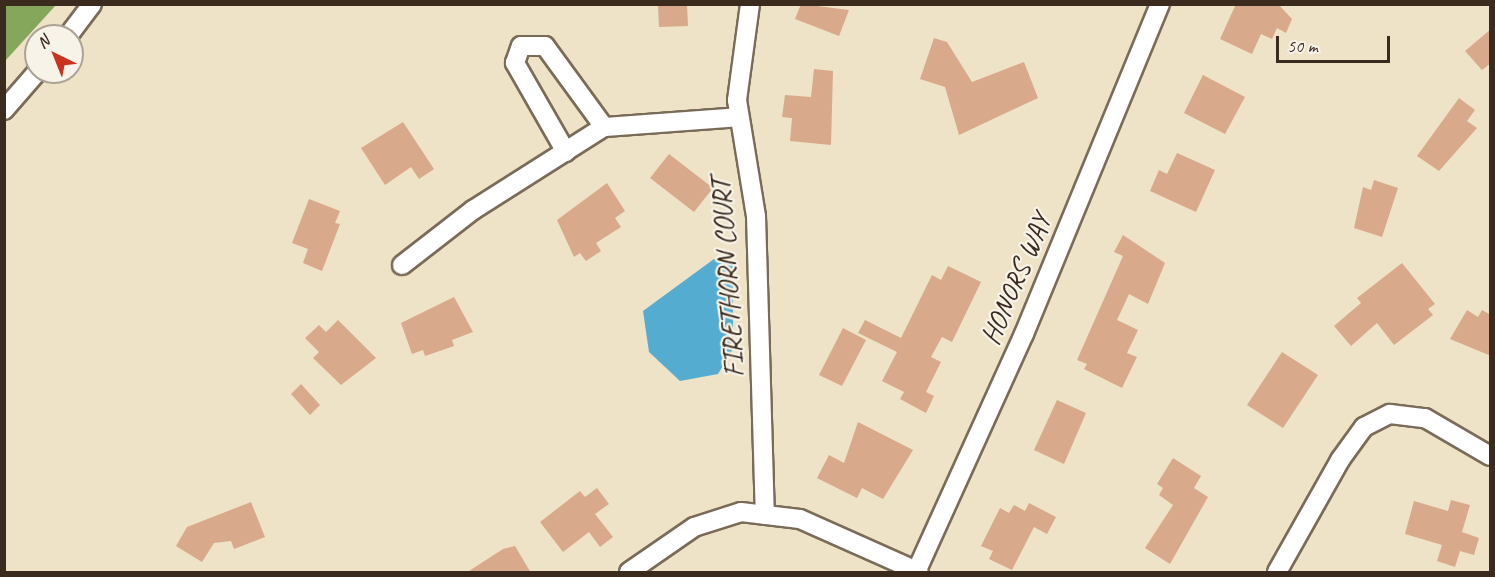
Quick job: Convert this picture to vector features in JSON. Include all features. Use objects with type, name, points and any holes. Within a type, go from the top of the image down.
[{"type":"street","points":[[77,24],[92,4]]},
{"type":"street","name":"FIRETHORN COURT","points":[[750,4],[738,89],[740,117],[756,216],[765,515]]},
{"type":"street","name":"HONORS WAY","points":[[917,572],[1024,334],[1160,4]]},
{"type":"street","points":[[566,152],[515,63],[521,46],[545,46],[604,127]]},
{"type":"street","points":[[4,110],[27,84]]},
{"type":"street","points":[[402,265],[473,210],[604,127],[740,117]]},
{"type":"street","points":[[1277,573],[1340,460],[1364,428],[1390,414],[1425,418],[1491,456]]},
{"type":"street","points":[[629,573],[694,527],[741,512],[800,519],[917,572]]},
{"type":"green space","points":[[4,5],[56,5],[39,24],[24,24],[24,40],[5,61]]},
{"type":"water","points":[[714,259],[733,262],[733,349],[718,374],[680,381],[649,352],[643,311]]},
{"type":"building","points":[[687,4],[688,26],[659,27],[658,5]]},
{"type":"building","points":[[801,4],[849,10],[839,36],[795,19]]},
{"type":"building","points":[[1236,4],[1278,4],[1292,19],[1286,33],[1277,28],[1272,39],[1261,34],[1252,54],[1220,39]]},
{"type":"building","points":[[1491,29],[1491,63],[1482,70],[1465,51]]},
{"type":"building","points":[[934,38],[947,42],[972,82],[1024,62],[1038,98],[959,135],[945,87],[920,79]]},
{"type":"building","points":[[814,69],[833,71],[831,145],[790,141],[792,118],[782,117],[785,95],[811,97]]},
{"type":"building","points":[[1203,75],[1245,97],[1225,134],[1184,113]]},
{"type":"building","points":[[1459,98],[1475,110],[1467,121],[1477,128],[1439,171],[1417,156]]},
{"type":"building","points":[[403,122],[434,169],[419,179],[411,167],[385,185],[361,148]]},
{"type":"building","points":[[1177,153],[1215,170],[1196,212],[1150,191],[1159,170],[1167,174]]},
{"type":"building","points":[[669,154],[713,188],[694,212],[650,178]]},
{"type":"building","points":[[1374,180],[1398,188],[1382,237],[1354,228],[1363,187],[1371,190]]},
{"type":"building","points":[[607,183],[625,211],[615,218],[621,227],[596,243],[601,251],[586,261],[580,253],[574,257],[557,220]]},
{"type":"building","points":[[309,199],[340,211],[335,223],[340,224],[322,271],[303,263],[308,249],[292,243]]},
{"type":"building","points":[[1123,235],[1165,263],[1148,304],[1129,294],[1117,320],[1138,330],[1127,353],[1137,357],[1122,388],[1084,369],[1087,364],[1077,360],[1123,256],[1114,252]]},
{"type":"building","points":[[1402,263],[1435,304],[1428,309],[1433,315],[1394,345],[1377,323],[1351,346],[1334,326],[1361,303],[1357,298]]},
{"type":"building","points":[[948,266],[981,282],[952,342],[942,337],[931,357],[941,362],[926,392],[934,396],[926,413],[900,399],[904,392],[882,381],[897,352],[858,333],[865,320],[901,338],[932,275],[941,280]]},
{"type":"building","points":[[454,297],[473,332],[452,340],[454,346],[425,356],[423,350],[412,354],[401,323]]},
{"type":"building","points":[[1467,310],[1478,317],[1482,310],[1491,315],[1491,356],[1450,339]]},
{"type":"building","points":[[338,320],[376,358],[341,385],[313,358],[319,352],[305,338],[319,325],[326,332]]},
{"type":"building","points":[[843,328],[866,340],[842,386],[819,375]]},
{"type":"building","points":[[1282,352],[1318,375],[1283,428],[1247,405]]},
{"type":"building","points":[[301,384],[320,405],[310,415],[291,394]]},
{"type":"building","points":[[1057,400],[1086,413],[1064,464],[1034,450]]},
{"type":"building","points":[[858,422],[913,450],[883,499],[862,488],[857,498],[817,478],[829,455],[844,463]]},
{"type":"building","points":[[1173,458],[1201,476],[1194,488],[1208,497],[1170,564],[1145,548],[1173,505],[1159,495],[1163,488],[1157,484]]},
{"type":"building","points":[[597,488],[609,504],[595,514],[613,537],[600,547],[589,532],[563,552],[540,522],[580,491],[585,497]]},
{"type":"building","points":[[1451,500],[1470,505],[1462,532],[1479,538],[1474,555],[1460,551],[1455,567],[1437,561],[1442,545],[1405,534],[1414,501],[1448,511]]},
{"type":"building","points":[[251,502],[265,537],[234,549],[231,541],[214,543],[202,562],[176,546],[187,527]]},
{"type":"building","points":[[1029,503],[1056,517],[1047,534],[1034,527],[1012,570],[989,559],[993,551],[981,546],[1000,508],[1009,513],[1014,505],[1025,511]]},
{"type":"building","points":[[515,546],[531,573],[466,573],[503,549]]}]
